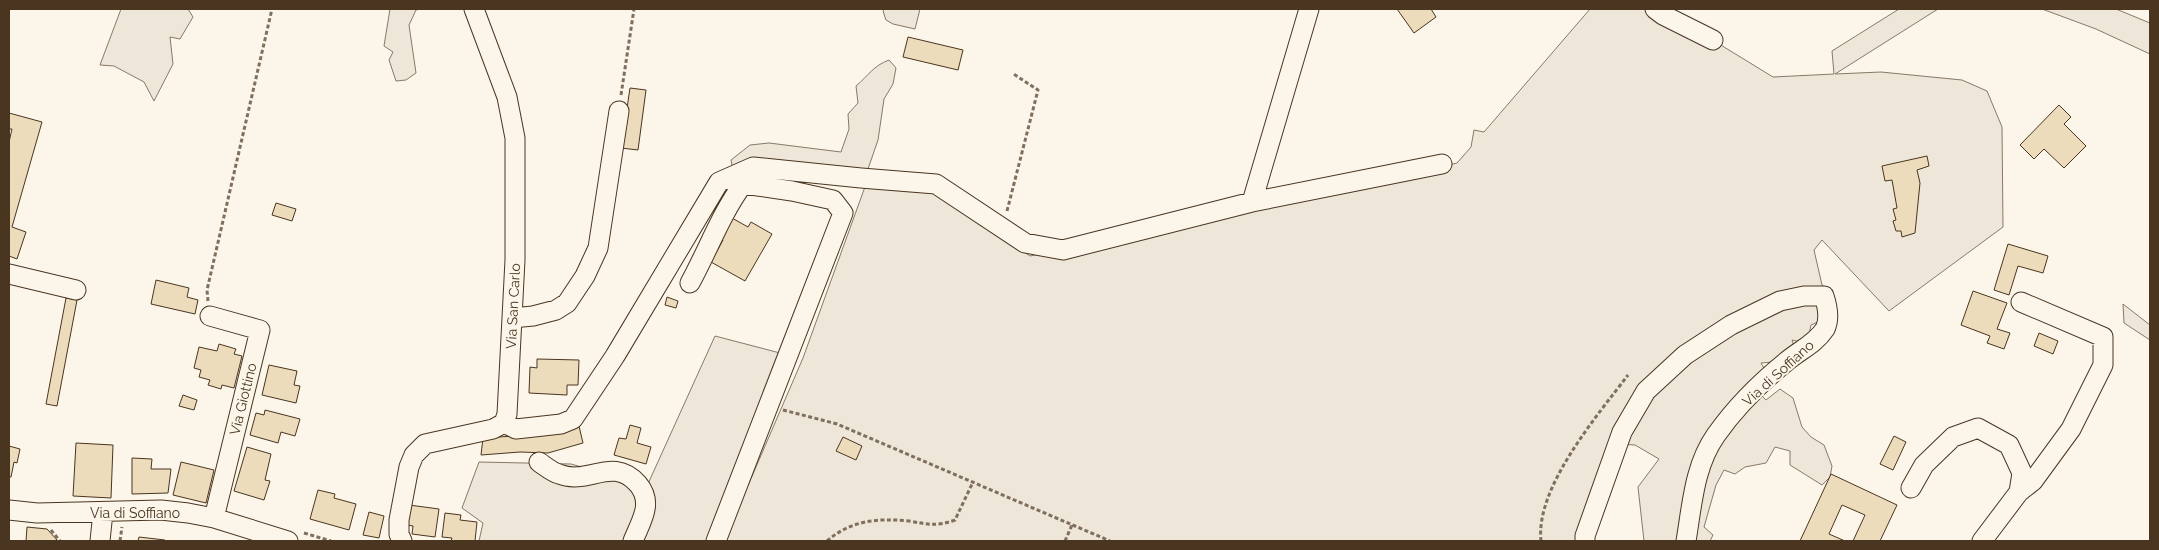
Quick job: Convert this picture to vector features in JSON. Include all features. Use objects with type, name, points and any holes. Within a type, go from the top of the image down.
[{"type":"street","name":"Via San Carlo","points":[[474,9],[507,97],[514,138],[515,260],[508,401],[504,424]]},
{"type":"street","points":[[1252,202],[1309,9]]},
{"type":"street","points":[[1655,9],[1663,15],[1713,40]]},
{"type":"street","points":[[512,318],[533,316],[556,310],[566,303],[585,276],[598,248],[619,111]]},
{"type":"street","points":[[402,541],[398,534],[399,520],[409,468],[419,449],[425,444],[493,429],[504,424],[516,429],[561,424],[573,419],[615,356],[719,182],[753,167],[936,184],[1024,243],[1063,250],[1252,202],[1442,164]]},
{"type":"street","points":[[690,283],[715,236],[728,205],[743,184],[792,191],[833,200],[842,213],[716,541]]},
{"type":"street","points":[[9,274],[76,290]]},
{"type":"street","name":"Via di Soffiano","points":[[1585,541],[1585,536],[1622,432],[1646,391],[1684,355],[1732,325],[1780,301],[1804,296],[1824,296],[1828,308],[1826,327],[1813,343],[1787,361],[1747,398],[1715,436],[1696,478],[1686,541]]},
{"type":"street","points":[[1982,541],[2019,492],[2033,481],[2071,429],[2103,365],[2102,337],[2021,302]]},
{"type":"street","name":"Via Giottino","points":[[210,316],[260,330],[214,518]]},
{"type":"street","points":[[1911,488],[1924,465],[1953,437],[1978,428],[2009,445],[2022,473],[2019,492]]},
{"type":"street","points":[[539,462],[559,475],[583,476],[618,470],[629,475],[643,491],[647,504],[633,541]]},
{"type":"street","name":"Via di Soffiano","points":[[9,510],[37,513],[161,510],[214,518],[234,533],[288,541]]},
{"type":"street","points":[[100,541],[103,512]]},
{"type":"path","points":[[210,316],[207,290],[272,9]]},
{"type":"path","points":[[619,111],[634,9]]},
{"type":"path","points":[[1003,229],[1038,90],[1012,74]]},
{"type":"path","points":[[1541,541],[1544,506],[1558,473],[1628,375]]},
{"type":"path","points":[[768,406],[836,424],[1110,541]]},
{"type":"path","points":[[827,541],[848,528],[868,520],[909,521],[932,526],[955,520],[973,482]]},
{"type":"path","points":[[1065,541],[1072,525]]},
{"type":"path","points":[[48,526],[60,541]]},
{"type":"shaded area","points":[[121,9],[188,9],[193,17],[180,39],[170,37],[173,64],[154,101],[144,82],[114,66],[100,65]]},
{"type":"shaded area","points":[[390,9],[420,9],[416,10],[409,25],[416,73],[406,80],[396,81],[389,60],[393,52],[384,46]]},
{"type":"shaded area","points":[[885,9],[920,9],[915,29],[893,24],[886,20],[883,11]]},
{"type":"shaded area","points":[[1590,9],[1662,9],[1773,77],[1834,74],[1832,51],[1899,9],[1938,9],[1835,74],[1881,72],[1962,80],[1987,91],[2002,127],[2003,227],[1889,311],[1822,240],[1814,250],[1822,285],[1832,292],[1833,307],[1818,322],[1811,325],[1808,339],[1801,342],[1792,340],[1798,360],[1761,363],[1771,381],[1762,396],[1766,400],[1780,389],[1793,398],[1802,427],[1811,437],[1824,445],[1832,466],[1830,477],[1822,485],[1790,465],[1790,451],[1775,447],[1766,463],[1745,467],[1735,474],[1724,470],[1716,485],[1704,527],[1713,535],[1710,541],[1644,541],[1638,487],[1659,459],[1635,445],[1618,444],[1585,541],[724,541],[803,358],[866,184],[938,193],[1030,256],[1321,196],[1457,163],[1471,147],[1474,130],[1484,132]]},
{"type":"shaded area","points":[[2042,9],[2116,9],[2150,23],[2150,54],[2096,29]]},
{"type":"shaded area","points":[[889,60],[896,68],[893,84],[884,99],[878,140],[868,169],[736,167],[732,165],[731,160],[750,145],[769,143],[841,152],[849,129],[848,114],[858,103],[856,86],[875,68]]},
{"type":"shaded area","points":[[2123,304],[2150,325],[2150,340],[2124,323]]},
{"type":"shaded area","points":[[715,336],[780,353],[707,541],[479,541],[483,523],[462,508],[479,462],[571,464],[647,486]]},
{"type":"building","points":[[1397,9],[1431,9],[1436,17],[1414,33]]},
{"type":"building","points":[[908,37],[963,50],[958,70],[903,57]]},
{"type":"building","points":[[630,88],[646,90],[638,150],[621,148]]},
{"type":"building","points":[[2059,105],[2071,117],[2064,124],[2086,146],[2064,168],[2044,149],[2034,159],[2020,145]]},
{"type":"building","points":[[9,113],[42,122],[12,227],[26,232],[17,259],[9,256],[9,142],[12,129],[9,129]]},
{"type":"building","points":[[1927,156],[1929,166],[1917,170],[1920,183],[1915,233],[1902,237],[1901,231],[1896,231],[1893,221],[1896,220],[1893,209],[1897,208],[1892,180],[1885,181],[1882,166]]},
{"type":"building","points":[[276,203],[296,209],[292,221],[272,215]]},
{"type":"building","points":[[732,218],[748,227],[751,222],[772,234],[745,281],[711,262],[723,240],[720,239]]},
{"type":"building","points":[[2008,244],[2048,256],[2043,273],[2018,266],[2009,295],[1994,290]]},
{"type":"building","points":[[156,280],[189,288],[187,297],[198,300],[195,314],[151,304]]},
{"type":"building","points":[[1973,291],[2007,303],[1997,329],[2010,333],[2004,349],[1987,343],[1990,336],[1961,325]]},
{"type":"building","points":[[667,297],[678,301],[676,308],[665,305]]},
{"type":"building","points":[[66,298],[77,300],[57,406],[46,404]]},
{"type":"building","points":[[2039,333],[2058,341],[2053,354],[2034,346]]},
{"type":"building","points":[[219,344],[236,349],[234,354],[242,356],[234,388],[222,385],[221,389],[208,385],[210,380],[199,377],[201,370],[194,368],[199,347],[217,351]]},
{"type":"building","points":[[537,359],[579,360],[578,385],[567,385],[567,395],[529,393],[530,367],[537,368]]},
{"type":"building","points":[[269,365],[297,371],[294,385],[300,386],[296,403],[262,395]]},
{"type":"building","points":[[183,395],[197,400],[194,410],[179,406]]},
{"type":"building","points":[[265,410],[300,419],[295,436],[281,432],[278,443],[250,435],[256,413],[264,415]]},
{"type":"building","points":[[578,422],[583,443],[548,453],[520,452],[481,455],[483,438],[545,434]]},
{"type":"building","points":[[630,425],[641,428],[637,443],[651,447],[646,464],[614,455],[619,438],[626,439]]},
{"type":"building","points":[[1894,436],[1906,442],[1893,470],[1880,464]]},
{"type":"building","points":[[843,437],[862,446],[856,460],[836,451]]},
{"type":"building","points":[[76,443],[113,445],[111,498],[73,496]]},
{"type":"building","points":[[9,446],[20,449],[17,463],[14,462],[11,477],[9,477]]},
{"type":"building","points":[[247,447],[271,454],[265,480],[270,481],[264,500],[234,491]]},
{"type":"building","points":[[132,458],[152,459],[151,469],[171,469],[168,493],[132,494]]},
{"type":"building","points":[[181,462],[214,470],[206,503],[173,495]]},
{"type":"building","points":[[1831,474],[1897,505],[1880,541],[1853,541],[1865,515],[1842,505],[1829,534],[1845,541],[1800,541]]},
{"type":"building","points":[[318,490],[335,494],[334,498],[356,504],[349,530],[310,519]]},
{"type":"building","points":[[409,505],[439,509],[435,537],[412,534],[413,526],[407,525]]},
{"type":"building","points":[[369,512],[384,516],[379,538],[363,535]]},
{"type":"building","points":[[445,513],[461,515],[460,520],[477,522],[475,541],[451,541],[452,538],[442,537]]},
{"type":"building","points":[[27,527],[47,529],[58,541],[26,541]]},
{"type":"building","points":[[139,537],[165,540],[165,541],[138,541]]}]
